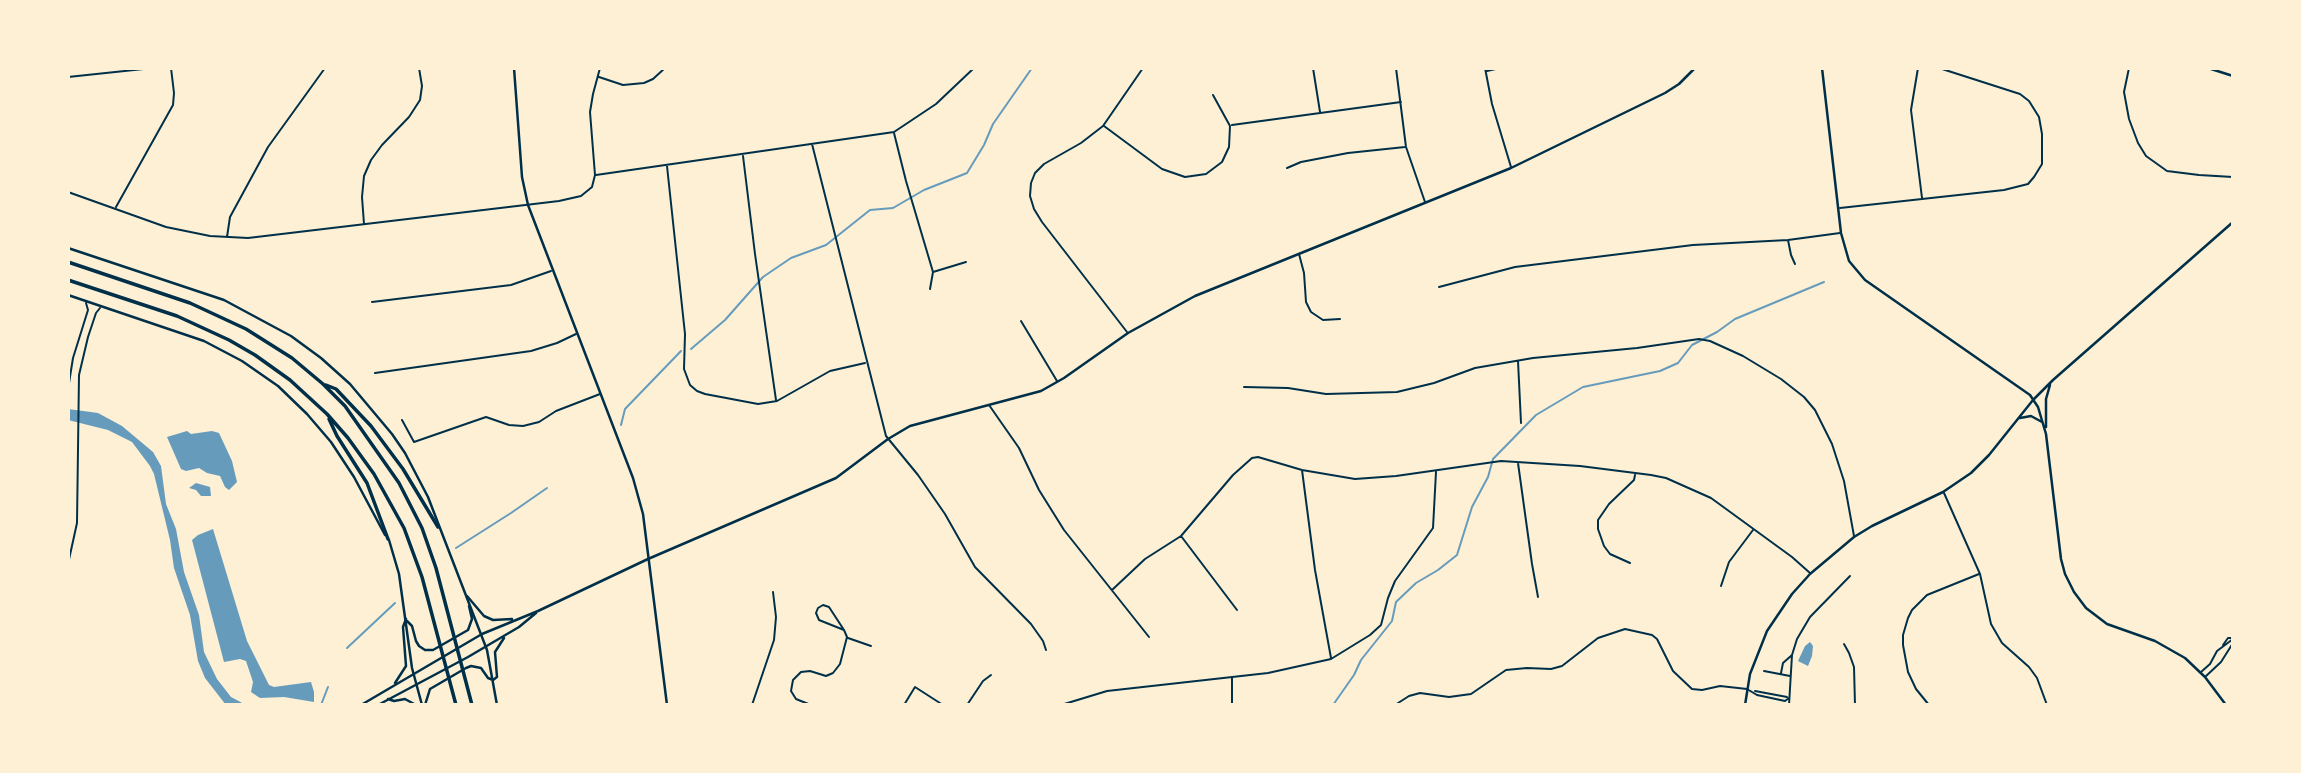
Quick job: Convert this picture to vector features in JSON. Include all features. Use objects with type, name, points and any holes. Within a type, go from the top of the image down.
[{"type":"highway","points":[[68,262],[190,303],[222,317],[292,358],[345,406],[370,438],[405,495],[429,547],[472,705]]},
{"type":"highway","points":[[68,280],[177,316],[229,340],[290,380],[327,414],[366,463],[404,528],[422,577],[456,705]]},
{"type":"highway","points":[[323,384],[336,389],[371,426],[403,469],[438,527]]},
{"type":"highway","points":[[327,414],[337,436],[368,483],[388,539]]},
{"type":"main road","points":[[514,68],[522,177],[528,205],[633,478],[643,514],[667,705]]},
{"type":"main road","points":[[361,705],[413,672],[482,634],[836,478],[888,439],[917,424],[1032,394],[1058,382],[1128,333],[1195,296],[1511,168],[1665,93],[1695,68]]},
{"type":"main road","points":[[1822,68],[1841,233],[1849,261],[1865,281],[2010,380],[2033,400],[2038,407],[2046,434],[2061,559],[2065,575],[2074,592],[2100,619],[2172,649],[2205,677],[2226,705]]},
{"type":"main road","points":[[2207,68],[2233,76]]},
{"type":"main road","points":[[1745,705],[1755,658],[1767,631],[1792,594],[1810,574],[1854,537],[1943,492],[1977,468],[2053,380],[2233,222]]},
{"type":"main road","points":[[68,248],[224,300],[310,349],[350,384],[392,434],[418,476],[482,634],[497,705]]},
{"type":"main road","points":[[68,295],[204,341],[242,361],[278,386],[307,414],[331,442],[354,477],[388,539],[399,575],[413,672],[423,705]]},
{"type":"main road","points":[[2046,434],[2046,400],[2053,380]]},
{"type":"main road","points":[[2017,420],[2022,416],[2031,416],[2044,424]]},
{"type":"main road","points":[[467,596],[484,616],[496,620],[515,619]]},
{"type":"main road","points":[[406,620],[412,626],[419,646],[425,650],[433,650],[468,630],[472,619],[467,596]]},
{"type":"main road","points":[[378,705],[486,647],[538,611]]},
{"type":"main road","points":[[393,686],[405,666],[403,627],[406,620]]},
{"type":"main road","points":[[493,680],[497,677],[495,652],[506,635]]},
{"type":"main road","points":[[423,705],[430,689],[471,666],[481,668],[488,678],[493,680]]},
{"type":"main road","points":[[388,699],[405,699],[416,705]]},
{"type":"street","points":[[68,77],[153,68]]},
{"type":"street","points":[[115,208],[173,105],[171,68]]},
{"type":"street","points":[[227,237],[230,217],[257,166],[325,68]]},
{"type":"street","points":[[365,225],[362,197],[364,176],[382,145],[409,117],[420,100],[422,86],[419,68]]},
{"type":"street","points":[[68,192],[166,227],[248,238],[528,205],[581,196],[592,187],[595,175],[590,112],[600,68]]},
{"type":"street","points":[[598,77],[623,85],[644,83],[665,68]]},
{"type":"street","points":[[595,175],[894,132],[936,104],[974,68]]},
{"type":"street","points":[[1128,333],[1042,222],[1030,196],[1035,173],[1103,126],[1143,68]]},
{"type":"street","points":[[1312,68],[1320,113]]},
{"type":"street","points":[[1396,68],[1406,146],[1426,203]]},
{"type":"street","points":[[1500,68],[1485,70],[1511,168]]},
{"type":"street","points":[[1918,68],[1911,110],[1922,199]]},
{"type":"street","points":[[1838,208],[2028,184],[2042,164],[2039,117],[2029,101],[2020,94],[1939,68]]},
{"type":"street","points":[[2129,68],[2124,92],[2129,120],[2146,156],[2167,171],[2233,177]]},
{"type":"street","points":[[1103,126],[1162,169],[1185,177],[1206,174],[1222,162],[1229,148],[1230,126],[1213,95]]},
{"type":"street","points":[[1230,126],[1401,102]]},
{"type":"street","points":[[894,132],[933,272],[930,289]]},
{"type":"street","points":[[812,144],[888,439],[945,513],[975,567],[1031,624],[1046,650]]},
{"type":"street","points":[[1287,168],[1301,162],[1348,153],[1406,146]]},
{"type":"street","points":[[743,155],[776,401]]},
{"type":"street","points":[[667,166],[685,334],[683,358],[686,377],[697,391],[758,404],[776,401],[830,371],[866,362]]},
{"type":"street","points":[[1439,287],[1515,267],[1693,246],[1788,240],[1841,233]]},
{"type":"street","points":[[1788,240],[1796,264]]},
{"type":"street","points":[[1298,253],[1304,273],[1306,302],[1311,312],[1323,320],[1340,319]]},
{"type":"street","points":[[933,272],[965,262]]},
{"type":"street","points":[[372,302],[510,285],[552,271]]},
{"type":"street","points":[[68,528],[69,383],[88,310],[83,300]]},
{"type":"street","points":[[68,564],[77,527],[79,374],[97,310],[105,307]]},
{"type":"street","points":[[1021,321],[1058,382]]},
{"type":"street","points":[[375,373],[542,349],[578,334]]},
{"type":"street","points":[[1244,387],[1288,388],[1339,394],[1397,392],[1434,383],[1475,368],[1518,360],[1699,339],[1710,341],[1743,356],[1781,379],[1804,397],[1815,410],[1832,443],[1840,468],[1854,537]]},
{"type":"street","points":[[1518,360],[1521,423]]},
{"type":"street","points":[[402,420],[414,442],[486,417],[509,425],[523,426],[539,422],[556,411],[601,393]]},
{"type":"street","points":[[989,405],[1019,448],[1053,514],[1149,637]]},
{"type":"street","points":[[1112,590],[1145,559],[1181,536],[1201,510],[1252,458],[1355,479],[1501,461],[1580,466],[1666,478],[1711,498],[1810,574]]},
{"type":"street","points":[[1518,462],[1538,597]]},
{"type":"street","points":[[1302,470],[1315,570],[1331,659]]},
{"type":"street","points":[[1060,705],[1121,689],[1268,673],[1331,659],[1381,625],[1395,581],[1433,528],[1436,470]]},
{"type":"street","points":[[1630,563],[1610,554],[1604,546],[1598,520],[1609,504],[1634,480],[1635,473]]},
{"type":"street","points":[[1943,492],[1980,574],[1991,624],[2002,643],[2029,667],[2037,678],[2047,705]]},
{"type":"street","points":[[1721,586],[1729,562],[1754,529]]},
{"type":"street","points":[[1181,536],[1237,610]]},
{"type":"street","points":[[1929,705],[1916,689],[1906,664],[1903,635],[1908,618],[1927,595],[1980,574]]},
{"type":"street","points":[[1789,705],[1792,655],[1797,639],[1810,617],[1850,576]]},
{"type":"street","points":[[752,705],[774,640],[776,617],[773,592]]},
{"type":"street","points":[[811,705],[796,699],[791,691],[793,680],[801,672],[810,671],[826,676],[833,673],[840,664],[847,637],[844,630],[829,607],[823,605],[818,608],[816,613],[819,620],[844,630]]},
{"type":"street","points":[[1395,705],[1420,693],[1449,697],[1471,694],[1506,670],[1550,669],[1562,666],[1598,638],[1625,629],[1652,635],[1657,639],[1673,671],[1692,689],[1703,690],[1720,686],[1747,689],[1757,695],[1785,701],[1789,698]]},
{"type":"street","points":[[847,637],[871,646]]},
{"type":"street","points":[[2200,673],[2221,648],[2233,640]]},
{"type":"street","points":[[2205,677],[2221,662],[2233,640]]},
{"type":"street","points":[[1843,644],[1850,653],[1854,667],[1855,705]]},
{"type":"street","points":[[1781,674],[1783,663],[1792,655]]},
{"type":"street","points":[[1764,671],[1791,676]]},
{"type":"street","points":[[967,705],[983,681],[991,675]]},
{"type":"street","points":[[1232,676],[1232,705]]},
{"type":"street","points":[[904,705],[915,687],[943,705]]},
{"type":"street","points":[[1755,692],[1758,690],[1789,698]]},
{"type":"street","points":[[1770,698],[1772,693]]},
{"type":"water","points":[[68,409],[98,413],[122,426],[153,452],[161,466],[166,504],[176,529],[184,572],[199,615],[204,652],[217,679],[231,697],[246,705],[226,705],[205,678],[198,661],[190,615],[174,568],[170,540],[150,466],[132,442],[108,430],[68,420]]},
{"type":"water","points":[[187,431],[191,434],[212,431],[219,433],[232,461],[237,482],[229,490],[220,476],[199,468],[186,471],[181,469],[167,437]]},
{"type":"water","points":[[196,483],[210,487],[211,496],[201,496],[196,490],[189,488]]},
{"type":"water","points":[[213,529],[247,641],[269,685],[274,687],[311,682],[314,702],[284,697],[260,698],[251,692],[253,682],[246,661],[240,659],[224,662],[192,540]]},
{"type":"water","points":[[1810,642],[1813,646],[1808,666],[1798,661]]},
{"type":"waterway","points":[[691,349],[725,320],[763,277],[791,258],[826,245],[870,210],[893,208],[924,190],[967,173],[993,124],[1032,68]]},
{"type":"waterway","points":[[1333,705],[1361,660],[1392,621],[1396,602],[1416,583],[1457,555],[1472,507],[1488,477],[1493,459],[1536,415],[1583,387],[1660,371],[1678,363],[1692,345],[1735,319],[1824,282]]},
{"type":"waterway","points":[[621,425],[625,409],[681,351]]},
{"type":"waterway","points":[[456,548],[547,488]]},
{"type":"waterway","points":[[347,648],[395,603]]},
{"type":"waterway","points":[[321,705],[328,687]]}]
